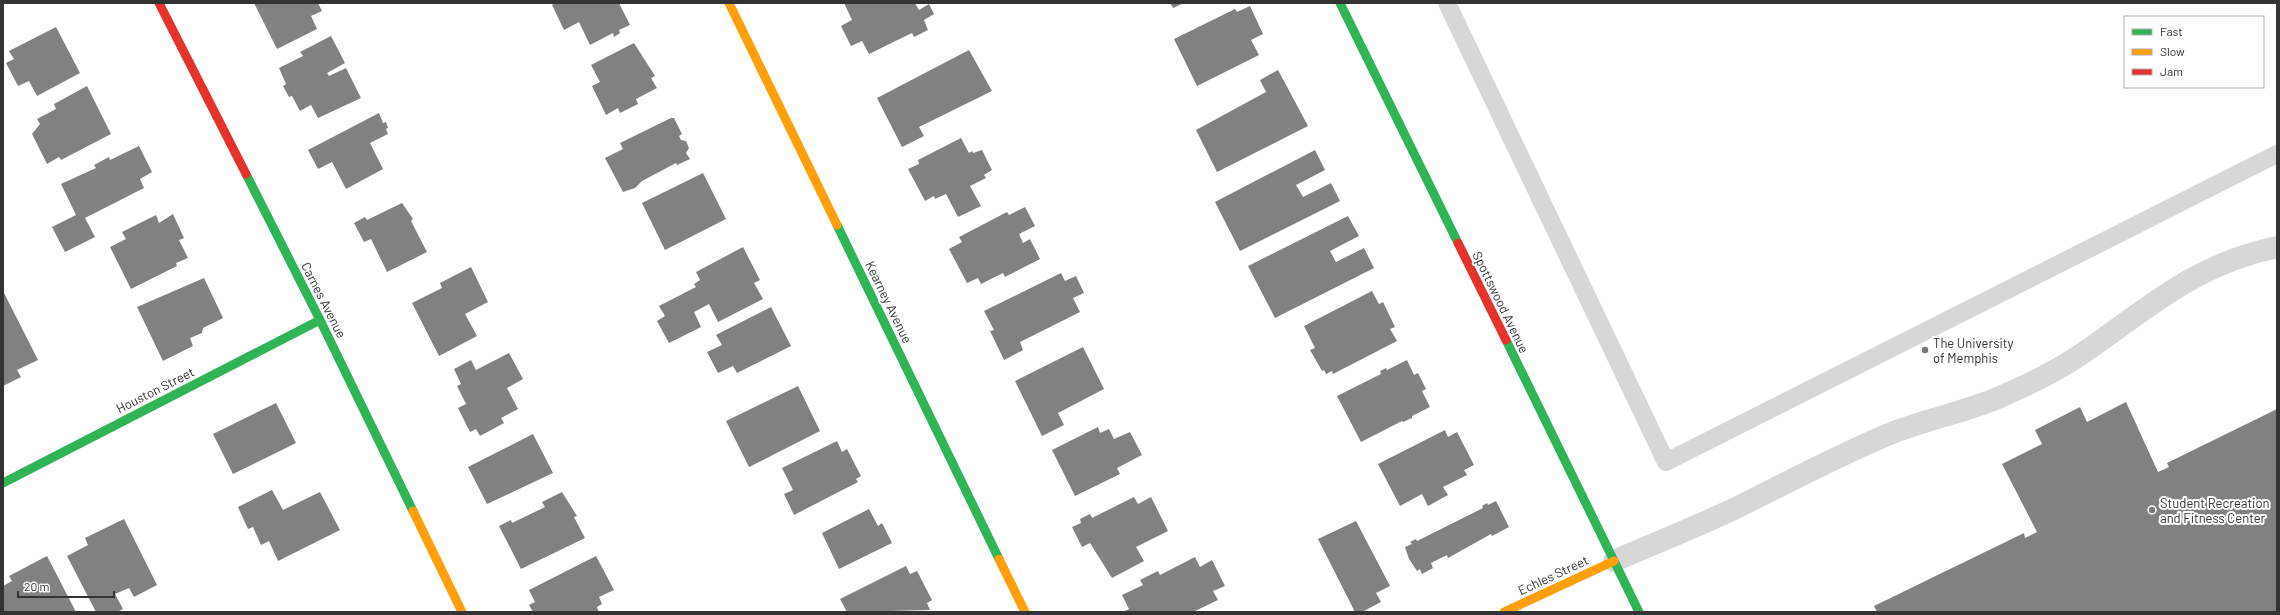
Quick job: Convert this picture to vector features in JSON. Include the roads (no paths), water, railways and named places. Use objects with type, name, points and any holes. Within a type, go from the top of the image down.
[{"type":"street","name":"Carnes Avenue","points":[[159,3],[320,320],[462,612]]},
{"type":"street","name":"Kearney Avenue","points":[[729,3],[1025,612]]},
{"type":"street","name":"Spottswood Avenue","points":[[1340,3],[1639,612]]},
{"type":"street","points":[[1614,561],[1735,508],[1825,463],[1887,435],[1946,414],[1969,410],[2009,393],[2091,348],[2149,304],[2202,272],[2246,254],[2277,247]]},
{"type":"street","name":"Houston Street","points":[[3,483],[320,320]]},
{"type":"street","name":"Echles Street","points":[[1504,612],[1614,561]]},
{"type":"lane","points":[[1447,3],[1666,462],[2277,154]]},
{"type":"place","name":"The University of Memphis","points":[[1925,350]]},
{"type":"place","name":"Student Recreation and Fitness Center","points":[[2152,510]]}]
